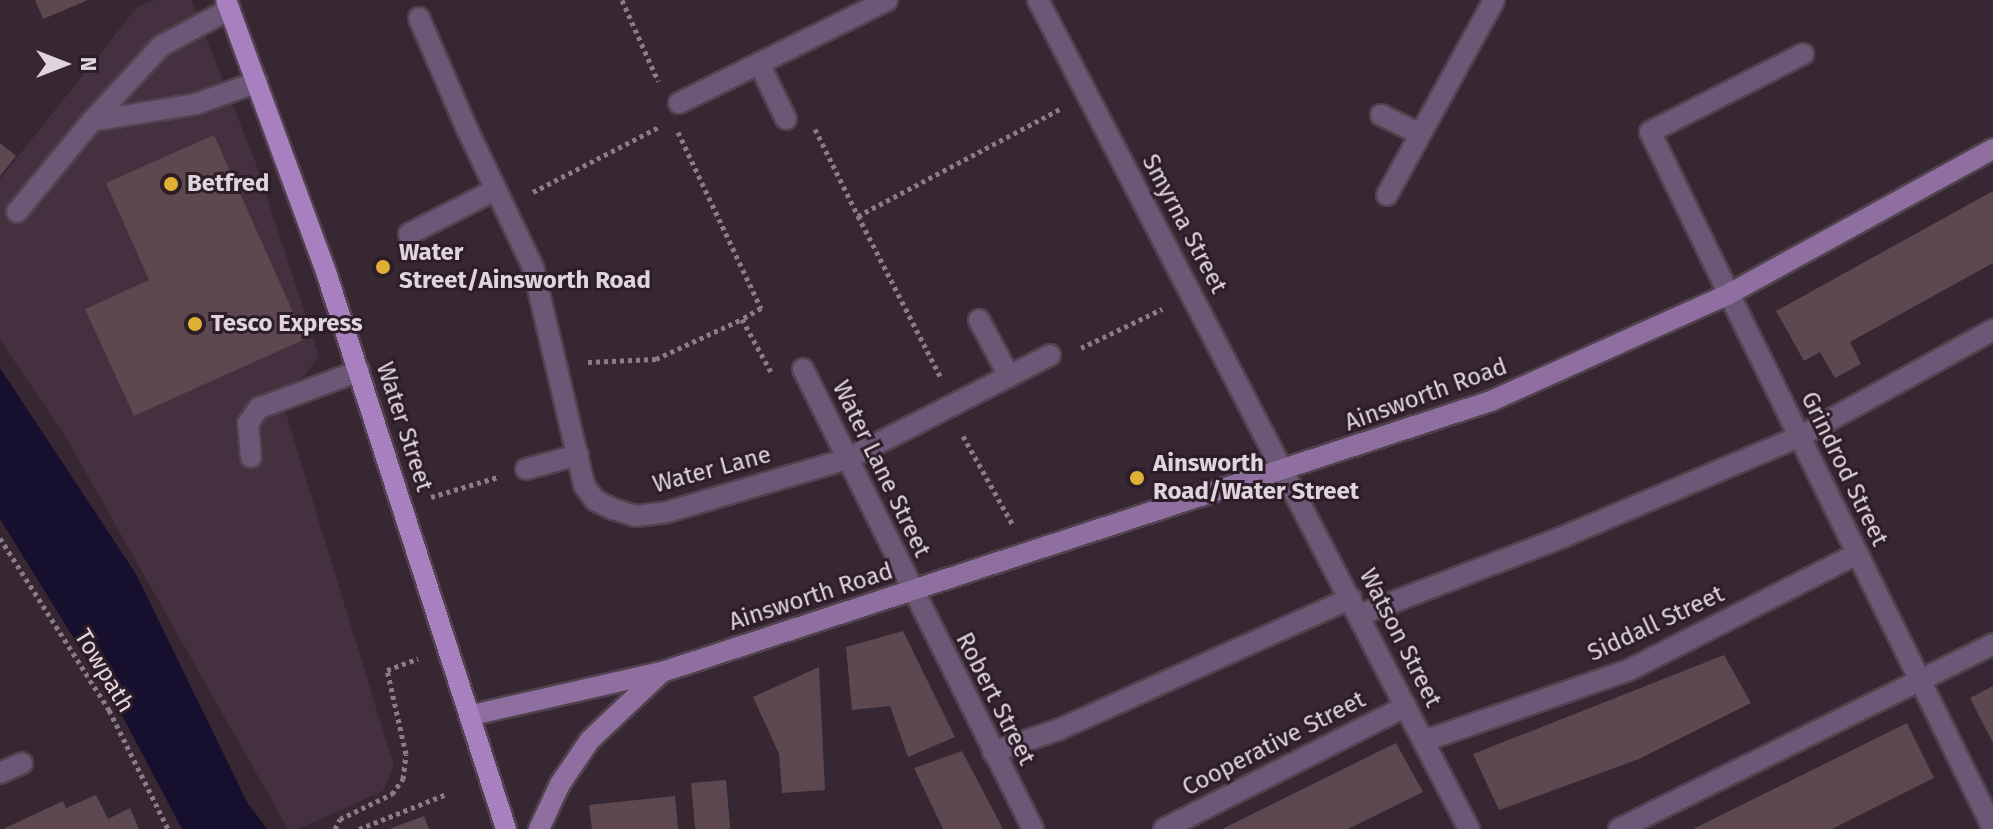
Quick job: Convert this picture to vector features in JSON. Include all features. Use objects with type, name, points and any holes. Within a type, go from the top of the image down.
[{"type":"main road","name":"Water Street","points":[[228,4],[359,371],[472,715],[506,829]]},
{"type":"main road","name":"Ainsworth Road","points":[[472,715],[662,672],[1285,472],[1491,401],[1729,294],[1993,149]]},
{"type":"main road","name":"Ainsworth Road","points":[[539,829],[560,784],[590,740],[662,672]]},
{"type":"street","points":[[679,103],[887,0]]},
{"type":"street","name":"Smyrna Street","points":[[1038,0],[1285,472]]},
{"type":"street","points":[[1387,195],[1494,0]]},
{"type":"street","points":[[17,212],[92,121],[161,46],[228,4]]},
{"type":"street","name":"Water Lane","points":[[419,18],[499,199],[533,267],[584,485],[595,500],[636,516],[667,512],[847,459],[1050,355]]},
{"type":"street","name":"Grindrod Street","points":[[1803,54],[1650,132],[1990,826]]},
{"type":"street","points":[[759,63],[786,119]]},
{"type":"street","points":[[92,121],[196,104],[257,82]]},
{"type":"street","points":[[1381,115],[1420,134]]},
{"type":"street","points":[[409,234],[499,199]]},
{"type":"street","points":[[979,320],[1009,376]]},
{"type":"street","points":[[993,752],[1060,729],[1355,606],[1563,537],[1799,437],[1993,330]]},
{"type":"street","name":"Water Lane Street","points":[[803,369],[912,591]]},
{"type":"street","points":[[251,457],[248,423],[259,408],[359,371]]},
{"type":"street","points":[[526,469],[578,455]]},
{"type":"street","name":"Watson Street","points":[[1285,472],[1467,828]]},
{"type":"street","name":"Siddall Street","points":[[1424,741],[1629,670],[1857,554]]},
{"type":"street","name":"Robert Street","points":[[912,591],[1033,829]]},
{"type":"street","points":[[1619,829],[1993,644]]},
{"type":"street","name":"Cooperative Street","points":[[1164,829],[1406,706]]},
{"type":"street","points":[[0,773],[22,763]]},
{"type":"path","points":[[622,0],[665,96],[679,103]]},
{"type":"path","points":[[858,216],[1087,95]]},
{"type":"path","points":[[786,119],[812,123],[951,406],[1029,554]]},
{"type":"path","points":[[499,199],[672,120],[761,308],[656,359],[557,363]]},
{"type":"path","points":[[1050,355],[1069,354],[1191,294]]},
{"type":"path","points":[[742,319],[776,381],[803,369]]},
{"type":"path","points":[[403,505],[526,469]]},
{"type":"path","name":"Towpath","points":[[0,538],[109,710],[168,829]]},
{"type":"path","points":[[335,829],[340,819],[392,794],[403,779],[406,754],[387,670],[450,648]]},
{"type":"path","points":[[359,829],[444,795]]},
{"type":"shaded area","points":[[156,0],[191,0],[255,161],[319,356],[304,376],[279,391],[394,766],[383,791],[298,829],[288,829],[64,434],[0,340],[0,179],[138,6]]},
{"type":"shaded area","points":[[0,368],[136,574],[247,802],[267,829],[182,829],[125,721],[0,519]]},
{"type":"building","points":[[35,0],[88,0],[43,19]]},
{"type":"building","name":"Tesco Express","points":[[214,135],[305,339],[134,416],[85,309],[149,280],[106,183]]},
{"type":"building","points":[[0,143],[16,156],[0,176]]},
{"type":"building","points":[[1993,191],[1993,263],[1850,342],[1861,364],[1835,378],[1820,352],[1804,361],[1776,311]]},
{"type":"building","points":[[903,631],[955,737],[908,757],[890,706],[852,710],[846,647]]},
{"type":"building","points":[[1724,655],[1751,703],[1639,759],[1499,810],[1473,754]]},
{"type":"building","points":[[819,667],[825,790],[782,793],[779,754],[753,697]]},
{"type":"building","points":[[1993,686],[1993,743],[1970,698]]},
{"type":"building","points":[[1907,723],[1934,778],[1832,829],[1693,829]]},
{"type":"building","points":[[1396,743],[1423,792],[1348,829],[1222,829]]},
{"type":"building","points":[[962,751],[1003,829],[943,829],[914,768]]},
{"type":"building","points":[[726,780],[730,829],[695,829],[691,783]]},
{"type":"building","points":[[96,795],[108,819],[130,808],[139,829],[3,829],[63,801],[66,808]]},
{"type":"building","points":[[675,796],[678,829],[592,829],[589,805]]},
{"type":"building","points":[[424,816],[429,829],[389,829]]},
{"type":"place","name":"Betfred","points":[[171,184]]},
{"type":"place","name":"Water Street/Ainsworth Road","points":[[383,267]]},
{"type":"place","name":"Tesco Express","points":[[195,324]]},
{"type":"place","name":"Ainsworth Road/Water Street","points":[[1137,478]]}]
